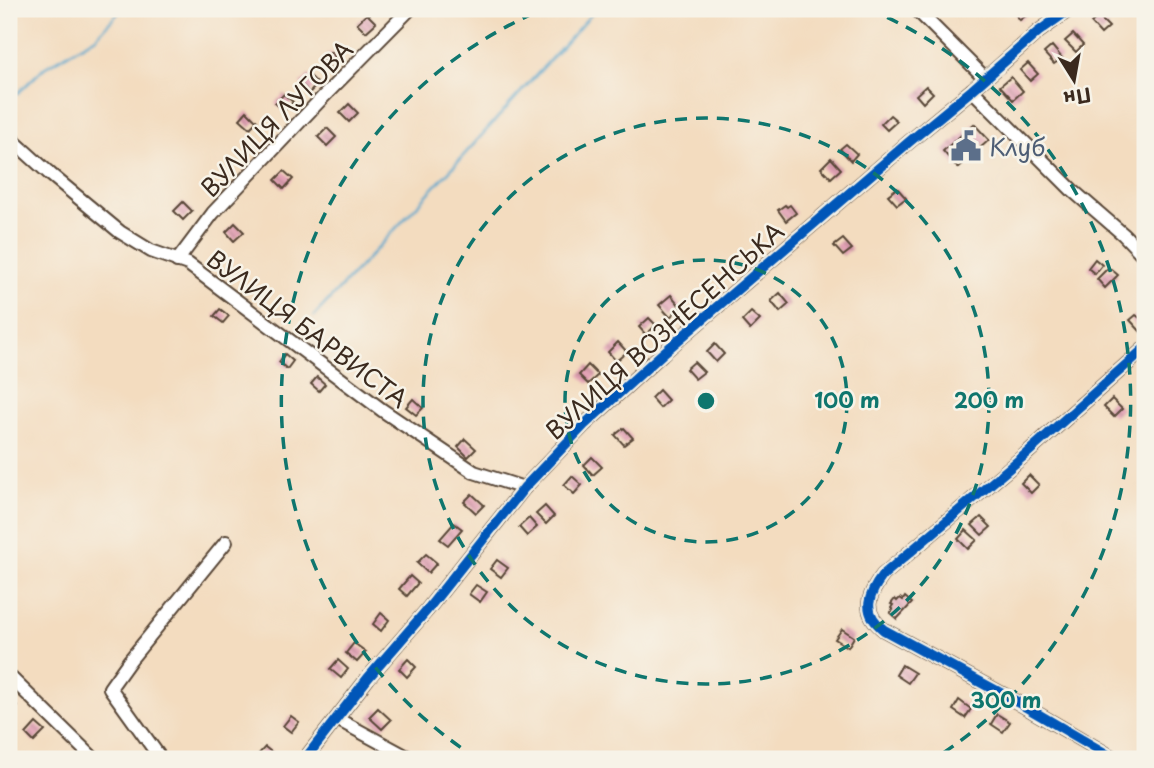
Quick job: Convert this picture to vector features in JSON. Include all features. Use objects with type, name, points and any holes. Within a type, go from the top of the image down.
[{"type":"street","name":"ВУЛИЦЯ ЛУГОВА","points":[[177,261],[213,213],[410,9]]},
{"type":"street","points":[[916,9],[985,79]]},
{"type":"street","name":"ВУЛИЦЯ ВОЗНЕСЕНСЬКА","points":[[305,759],[524,488],[584,425],[662,354],[1038,32],[1070,9]]},
{"type":"street","points":[[972,90],[1072,190],[1145,257]]},
{"type":"street","name":"ВУЛИЦЯ БАРВИСТА","points":[[9,137],[120,232],[152,251],[188,264],[382,410],[474,472],[524,488]]},
{"type":"street","points":[[1115,759],[884,630],[875,624],[869,602],[871,590],[883,575],[1026,454],[1145,348]]},
{"type":"street","points":[[161,759],[110,688],[226,542]]},
{"type":"street","points":[[9,676],[94,759]]},
{"type":"street","points":[[337,719],[411,759]]},
{"type":"building","points":[[1012,9],[1026,9],[1029,13],[1020,20]]},
{"type":"building","points":[[367,14],[376,23],[366,32],[357,23]]},
{"type":"building","points":[[1098,16],[1109,27],[1101,34],[1091,23]]},
{"type":"building","points":[[1073,34],[1083,45],[1076,52],[1065,41]]},
{"type":"building","points":[[1052,46],[1062,58],[1054,64],[1044,53]]},
{"type":"building","points":[[330,52],[339,61],[330,70],[321,62]]},
{"type":"building","points":[[1028,63],[1038,74],[1030,81],[1020,70]]},
{"type":"building","points":[[309,75],[318,84],[309,93],[300,84]]},
{"type":"building","points":[[1011,77],[1023,91],[1013,100],[1000,86]]},
{"type":"building","points":[[926,86],[933,93],[923,103],[916,95]]},
{"type":"building","points":[[284,94],[293,102],[284,111],[275,103]]},
{"type":"building","points":[[349,104],[358,113],[349,122],[340,113]]},
{"type":"building","points":[[247,111],[257,121],[250,128],[240,119]]},
{"type":"building","points":[[890,115],[897,121],[887,130],[881,124]]},
{"type":"building","name":"Клуб","points":[[974,124],[989,140],[958,168],[943,151]]},
{"type":"building","points":[[327,128],[336,137],[327,146],[318,137]]},
{"type":"building","points":[[846,144],[857,154],[851,161],[840,149]]},
{"type":"building","points":[[831,158],[841,169],[831,178],[821,168]]},
{"type":"building","points":[[284,171],[293,179],[284,189],[275,180]]},
{"type":"building","points":[[897,188],[906,198],[897,205],[888,195]]},
{"type":"building","points":[[183,202],[192,211],[183,220],[174,211]]},
{"type":"building","points":[[790,205],[796,213],[786,221],[778,210]]},
{"type":"building","points":[[235,223],[244,232],[234,241],[226,232]]},
{"type":"building","points":[[843,239],[852,249],[843,256],[834,246]]},
{"type":"building","points":[[1095,259],[1102,265],[1095,274],[1088,268]]},
{"type":"building","points":[[1107,269],[1118,275],[1105,288],[1097,279]]},
{"type":"building","points":[[780,293],[789,304],[780,312],[771,301]]},
{"type":"building","points":[[671,295],[681,307],[670,317],[659,305]]},
{"type":"building","points":[[220,309],[229,316],[223,323],[214,316]]},
{"type":"building","points":[[751,312],[760,320],[750,330],[742,321]]},
{"type":"building","points":[[1136,315],[1141,319],[1145,315],[1145,328],[1141,332],[1130,320]]},
{"type":"building","points":[[649,318],[656,325],[646,335],[639,327]]},
{"type":"building","points":[[618,342],[627,352],[616,361],[608,352]]},
{"type":"building","points":[[715,344],[724,354],[716,362],[707,352]]},
{"type":"building","points":[[285,354],[293,361],[287,369],[279,362]]},
{"type":"building","points":[[694,362],[704,372],[695,379],[686,369]]},
{"type":"building","points":[[588,365],[598,375],[588,384],[579,375]]},
{"type":"building","points":[[317,377],[325,384],[319,391],[311,384]]},
{"type":"building","points":[[659,390],[668,400],[660,408],[651,398]]},
{"type":"building","points":[[413,399],[423,408],[416,415],[406,407]]},
{"type":"building","points":[[1112,399],[1122,409],[1114,417],[1104,407]]},
{"type":"building","points":[[624,428],[633,438],[624,445],[615,435]]},
{"type":"building","points":[[465,439],[476,449],[468,457],[458,447]]},
{"type":"building","points":[[592,457],[602,467],[593,475],[584,465]]},
{"type":"building","points":[[1029,475],[1039,485],[1031,493],[1021,483]]},
{"type":"building","points":[[572,476],[582,485],[574,494],[564,485]]},
{"type":"building","points":[[472,494],[484,505],[476,513],[464,502]]},
{"type":"building","points":[[545,506],[554,516],[546,524],[536,514]]},
{"type":"building","points":[[981,517],[991,527],[982,535],[972,525]]},
{"type":"building","points":[[529,518],[537,527],[527,536],[519,527]]},
{"type":"building","points":[[454,523],[462,529],[448,545],[440,539]]},
{"type":"building","points":[[966,530],[977,540],[968,549],[958,539]]},
{"type":"building","points":[[426,554],[437,563],[428,573],[417,563]]},
{"type":"building","points":[[497,560],[508,568],[501,577],[490,569]]},
{"type":"building","points":[[410,576],[418,583],[407,596],[399,589]]},
{"type":"building","points":[[476,585],[487,592],[480,602],[469,594]]},
{"type":"building","points":[[905,597],[912,603],[897,619],[890,613],[893,610],[891,604],[895,599],[903,600]]},
{"type":"building","points":[[381,613],[389,620],[381,631],[373,624]]},
{"type":"building","points":[[842,629],[854,637],[848,647],[835,639]]},
{"type":"building","points":[[354,643],[366,652],[357,662],[346,653]]},
{"type":"building","points":[[408,659],[416,667],[407,677],[399,669]]},
{"type":"building","points":[[338,660],[348,669],[341,678],[330,669]]},
{"type":"building","points":[[902,665],[915,673],[908,683],[896,675]]},
{"type":"building","points":[[9,699],[17,707],[9,716]]},
{"type":"building","points":[[959,700],[971,709],[965,718],[953,710]]},
{"type":"building","points":[[378,708],[391,720],[382,729],[369,717]]},
{"type":"building","points":[[997,714],[1010,722],[1003,732],[991,724]]},
{"type":"building","points":[[291,716],[299,722],[291,732],[283,726]]},
{"type":"building","points":[[36,723],[45,731],[34,742],[26,734]]},
{"type":"building","points":[[265,747],[275,755],[272,759],[256,757]]},
{"type":"waterway","points":[[18,93],[44,68],[96,37],[122,9]]},
{"type":"waterway","points":[[314,316],[596,9]]},
{"type":"cycle path","points":[[305,759],[524,488],[584,425],[662,354],[909,142],[1038,32],[1070,9]]},
{"type":"cycle path","points":[[1115,759],[884,630],[872,617],[869,603],[883,575],[1026,454],[1145,348]]},
{"type":"place","name":"Клуб","points":[[966,146]]}]
